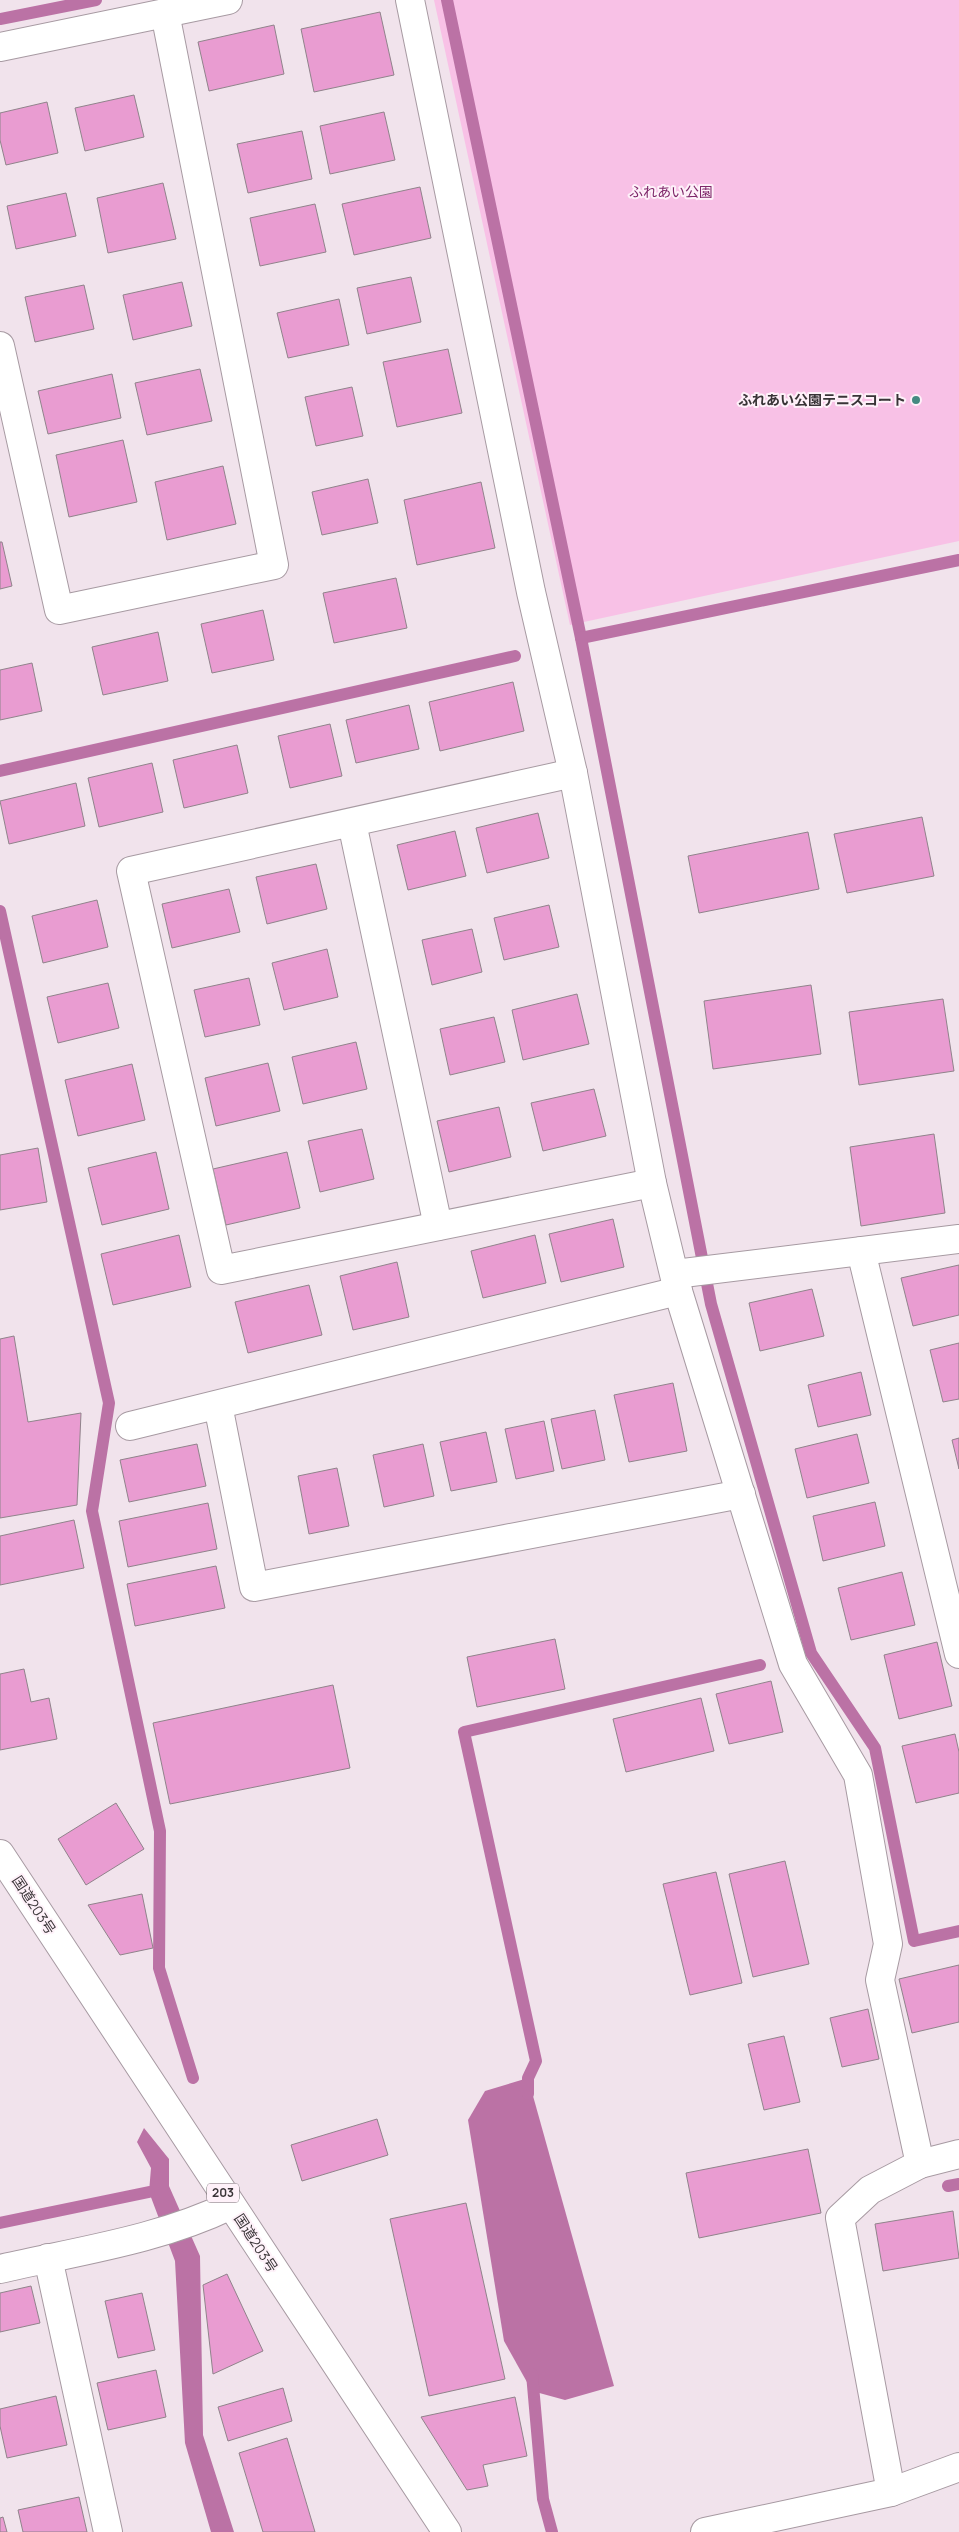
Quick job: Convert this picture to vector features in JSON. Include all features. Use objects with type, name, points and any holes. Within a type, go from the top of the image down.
[{"type":"main road","points":[[0,47],[228,0]]},
{"type":"main road","points":[[410,0],[532,592],[573,773],[652,1183],[676,1283],[792,1664],[858,1775],[888,1944],[880,1980],[920,2164]]},
{"type":"main road","points":[[0,346],[59,610],[274,565],[164,13]]},
{"type":"main road","points":[[573,773],[131,871],[221,1270],[652,1183]]},
{"type":"main road","points":[[352,823],[438,1226]]},
{"type":"main road","points":[[130,1426],[218,1405],[723,1269],[959,1239]]},
{"type":"main road","points":[[861,1251],[959,1654]]},
{"type":"main road","points":[[218,1405],[254,1587],[741,1494]]},
{"type":"main road","name":"国道203号","points":[[0,1854],[447,2532]]},
{"type":"main road","points":[[891,2492],[840,2218],[870,2190],[920,2164],[959,2154]]},
{"type":"main road","points":[[0,2269],[158,2234],[201,2220],[231,2205]]},
{"type":"main road","points":[[48,2258],[108,2532]]},
{"type":"main road","points":[[705,2532],[891,2492],[959,2467]]},
{"type":"green space","name":"ふれあい公園","points":[[434,0],[959,0],[959,541],[570,625]]},
{"type":"shaded area","points":[[528,2078],[614,2386],[565,2400],[532,2391],[504,2341],[468,2120],[485,2091]]},
{"type":"shaded area","points":[[144,2128],[169,2159],[169,2186],[200,2256],[203,2435],[234,2532],[211,2532],[185,2443],[175,2261],[149,2192],[151,2168],[137,2142]]},
{"type":"building","points":[[380,12],[394,75],[314,92],[301,29]]},
{"type":"building","points":[[274,25],[284,74],[209,91],[198,42]]},
{"type":"building","points":[[134,95],[144,137],[85,151],[75,108]]},
{"type":"building","points":[[47,102],[58,153],[6,165],[0,140],[0,113]]},
{"type":"building","points":[[384,112],[395,160],[330,174],[320,126]]},
{"type":"building","points":[[302,131],[312,179],[248,193],[237,144]]},
{"type":"building","points":[[163,183],[176,239],[108,253],[97,198]]},
{"type":"building","points":[[420,187],[431,238],[354,255],[342,204]]},
{"type":"building","points":[[66,193],[76,236],[16,249],[7,206]]},
{"type":"building","points":[[315,204],[326,252],[260,266],[250,218]]},
{"type":"building","points":[[411,277],[421,322],[367,334],[357,288]]},
{"type":"building","points":[[182,282],[192,326],[133,340],[123,295]]},
{"type":"building","points":[[84,285],[94,329],[35,342],[25,297]]},
{"type":"building","points":[[339,299],[349,345],[288,358],[277,313]]},
{"type":"building","points":[[448,349],[462,413],[397,427],[383,362]]},
{"type":"building","points":[[200,369],[212,421],[147,435],[135,383]]},
{"type":"building","points":[[112,374],[121,418],[48,434],[38,391]]},
{"type":"building","points":[[352,387],[363,436],[316,446],[305,397]]},
{"type":"building","points":[[123,440],[137,502],[69,517],[56,455]]},
{"type":"building","points":[[223,466],[236,524],[167,540],[155,482]]},
{"type":"building","points":[[368,479],[378,523],[322,535],[312,492]]},
{"type":"building","points":[[481,482],[495,548],[417,565],[404,500]]},
{"type":"building","points":[[0,542],[2,542],[12,586],[0,589]]},
{"type":"building","points":[[396,578],[407,628],[334,643],[323,593]]},
{"type":"building","points":[[263,610],[274,660],[212,673],[201,624]]},
{"type":"building","points":[[158,632],[168,681],[103,695],[92,647]]},
{"type":"building","points":[[32,663],[42,711],[0,720],[0,670]]},
{"type":"building","points":[[513,682],[524,731],[440,751],[429,702]]},
{"type":"building","points":[[409,705],[419,749],[356,763],[346,720]]},
{"type":"building","points":[[330,724],[342,776],[290,788],[278,736]]},
{"type":"building","points":[[237,745],[248,793],[184,808],[173,760]]},
{"type":"building","points":[[152,763],[163,812],[99,827],[88,778]]},
{"type":"building","points":[[76,783],[85,826],[9,844],[0,801]]},
{"type":"building","points":[[538,813],[549,858],[487,873],[476,828]]},
{"type":"building","points":[[922,817],[934,876],[847,893],[834,834]]},
{"type":"building","points":[[455,831],[466,876],[408,890],[397,845]]},
{"type":"building","points":[[808,832],[819,889],[699,913],[688,856]]},
{"type":"building","points":[[316,864],[327,909],[267,924],[256,877]]},
{"type":"building","points":[[229,889],[240,932],[172,948],[162,904]]},
{"type":"building","points":[[97,900],[108,947],[43,963],[32,916]]},
{"type":"building","points":[[549,905],[559,947],[504,960],[494,918]]},
{"type":"building","points":[[472,929],[482,972],[432,985],[422,940]]},
{"type":"building","points":[[327,949],[338,997],[284,1010],[272,963]]},
{"type":"building","points":[[249,978],[260,1025],[205,1037],[194,990]]},
{"type":"building","points":[[108,983],[119,1028],[58,1043],[47,997]]},
{"type":"building","points":[[811,985],[821,1054],[713,1069],[704,1001]]},
{"type":"building","points":[[577,994],[589,1044],[523,1060],[512,1010]]},
{"type":"building","points":[[943,999],[954,1071],[859,1085],[849,1012]]},
{"type":"building","points":[[494,1017],[505,1062],[450,1075],[440,1029]]},
{"type":"building","points":[[356,1042],[367,1089],[303,1104],[292,1057]]},
{"type":"building","points":[[268,1063],[280,1111],[216,1126],[205,1078]]},
{"type":"building","points":[[132,1064],[145,1120],[78,1136],[65,1080]]},
{"type":"building","points":[[594,1089],[606,1136],[543,1151],[531,1103]]},
{"type":"building","points":[[499,1107],[511,1157],[449,1172],[437,1121]]},
{"type":"building","points":[[362,1129],[374,1179],[320,1192],[308,1141]]},
{"type":"building","points":[[934,1134],[945,1213],[861,1226],[850,1147]]},
{"type":"building","points":[[38,1148],[47,1202],[0,1210],[0,1155]]},
{"type":"building","points":[[156,1152],[169,1209],[102,1225],[88,1168]]},
{"type":"building","points":[[287,1152],[300,1208],[226,1225],[213,1169]]},
{"type":"building","points":[[613,1219],[624,1267],[561,1282],[549,1234]]},
{"type":"building","points":[[179,1235],[191,1287],[113,1305],[101,1254]]},
{"type":"building","points":[[535,1235],[546,1283],[483,1298],[471,1251]]},
{"type":"building","points":[[397,1262],[409,1317],[353,1330],[340,1276]]},
{"type":"building","points":[[959,1265],[959,1315],[913,1326],[901,1278]]},
{"type":"building","points":[[309,1285],[322,1335],[248,1353],[235,1302]]},
{"type":"building","points":[[812,1289],[824,1336],[760,1351],[749,1303]]},
{"type":"building","points":[[14,1336],[28,1422],[81,1413],[77,1505],[0,1518],[0,1339]]},
{"type":"building","points":[[959,1343],[959,1399],[943,1402],[930,1350]]},
{"type":"building","points":[[861,1372],[871,1415],[818,1427],[808,1385]]},
{"type":"building","points":[[673,1383],[687,1451],[629,1462],[614,1395]]},
{"type":"building","points":[[595,1410],[605,1460],[562,1469],[551,1419]]},
{"type":"building","points":[[544,1421],[554,1471],[516,1479],[505,1429]]},
{"type":"building","points":[[486,1432],[497,1482],[451,1491],[440,1442]]},
{"type":"building","points":[[857,1434],[869,1483],[807,1498],[795,1449]]},
{"type":"building","points":[[959,1438],[959,1469],[952,1440]]},
{"type":"building","points":[[197,1444],[206,1486],[129,1502],[120,1460]]},
{"type":"building","points":[[423,1444],[434,1496],[384,1507],[373,1455]]},
{"type":"building","points":[[337,1468],[349,1526],[309,1534],[298,1476]]},
{"type":"building","points":[[875,1502],[885,1546],[823,1561],[813,1516]]},
{"type":"building","points":[[208,1503],[217,1549],[128,1567],[119,1521]]},
{"type":"building","points":[[74,1520],[84,1568],[0,1585],[0,1536]]},
{"type":"building","points":[[216,1566],[225,1608],[135,1626],[127,1584]]},
{"type":"building","points":[[902,1572],[915,1625],[851,1640],[838,1588]]},
{"type":"building","points":[[555,1639],[565,1689],[477,1707],[467,1657]]},
{"type":"building","points":[[937,1642],[952,1706],[899,1719],[884,1655]]},
{"type":"building","points":[[24,1669],[31,1702],[49,1698],[57,1739],[0,1750],[0,1674]]},
{"type":"building","points":[[771,1681],[783,1732],[729,1744],[716,1694]]},
{"type":"building","points":[[333,1685],[350,1768],[170,1804],[153,1723]]},
{"type":"building","points":[[701,1698],[714,1751],[626,1772],[613,1719]]},
{"type":"building","points":[[955,1734],[959,1752],[959,1793],[916,1803],[902,1746]]},
{"type":"building","points":[[116,1803],[144,1849],[86,1885],[58,1839]]},
{"type":"building","points":[[785,1861],[809,1964],[753,1977],[729,1874]]},
{"type":"building","points":[[716,1872],[742,1983],[690,1995],[663,1884]]},
{"type":"building","points":[[142,1894],[153,1948],[120,1955],[88,1905]]},
{"type":"building","points":[[959,1965],[959,2022],[912,2033],[899,1979]]},
{"type":"building","points":[[868,2009],[879,2059],[842,2067],[830,2018]]},
{"type":"building","points":[[784,2036],[800,2102],[764,2110],[748,2044]]},
{"type":"building","points":[[377,2119],[388,2155],[302,2181],[291,2145]]},
{"type":"building","points":[[808,2149],[821,2213],[699,2238],[686,2173]]},
{"type":"building","points":[[466,2203],[505,2379],[429,2396],[390,2219]]},
{"type":"building","points":[[953,2211],[959,2258],[883,2271],[875,2224]]},
{"type":"building","points":[[227,2274],[263,2351],[213,2374],[203,2285]]},
{"type":"building","points":[[31,2286],[40,2323],[0,2332],[0,2293]]},
{"type":"building","points":[[142,2293],[155,2350],[118,2358],[105,2301]]},
{"type":"building","points":[[156,2370],[166,2417],[108,2430],[97,2383]]},
{"type":"building","points":[[283,2388],[292,2421],[228,2441],[218,2407]]},
{"type":"building","points":[[56,2396],[67,2445],[7,2458],[0,2426],[0,2409]]},
{"type":"building","points":[[515,2397],[527,2456],[483,2465],[488,2486],[467,2490],[421,2417]]},
{"type":"building","points":[[287,2438],[315,2532],[263,2532],[239,2453]]},
{"type":"building","points":[[79,2497],[87,2532],[23,2532],[18,2510]]},
{"type":"building","points":[[3,2517],[7,2532],[0,2532],[0,2518]]},
{"type":"waterway","points":[[0,19],[96,0]]},
{"type":"waterway","points":[[447,0],[581,638],[711,1304],[811,1653],[875,1748],[914,1941],[959,1931]]},
{"type":"waterway","points":[[581,638],[959,560]]},
{"type":"waterway","points":[[0,771],[515,656]]},
{"type":"waterway","points":[[0,911],[109,1403],[92,1511],[160,1831],[159,1968],[193,2078]]},
{"type":"waterway","points":[[528,2094],[528,2078],[536,2061],[464,1732],[760,1665]]},
{"type":"waterway","points":[[948,2186],[959,2184]]},
{"type":"waterway","points":[[0,2223],[149,2192]]},
{"type":"waterway","points":[[532,2374],[543,2499],[552,2532]]},
{"type":"place","name":"ふれあい公園テニスコート","points":[[916,400]]}]
